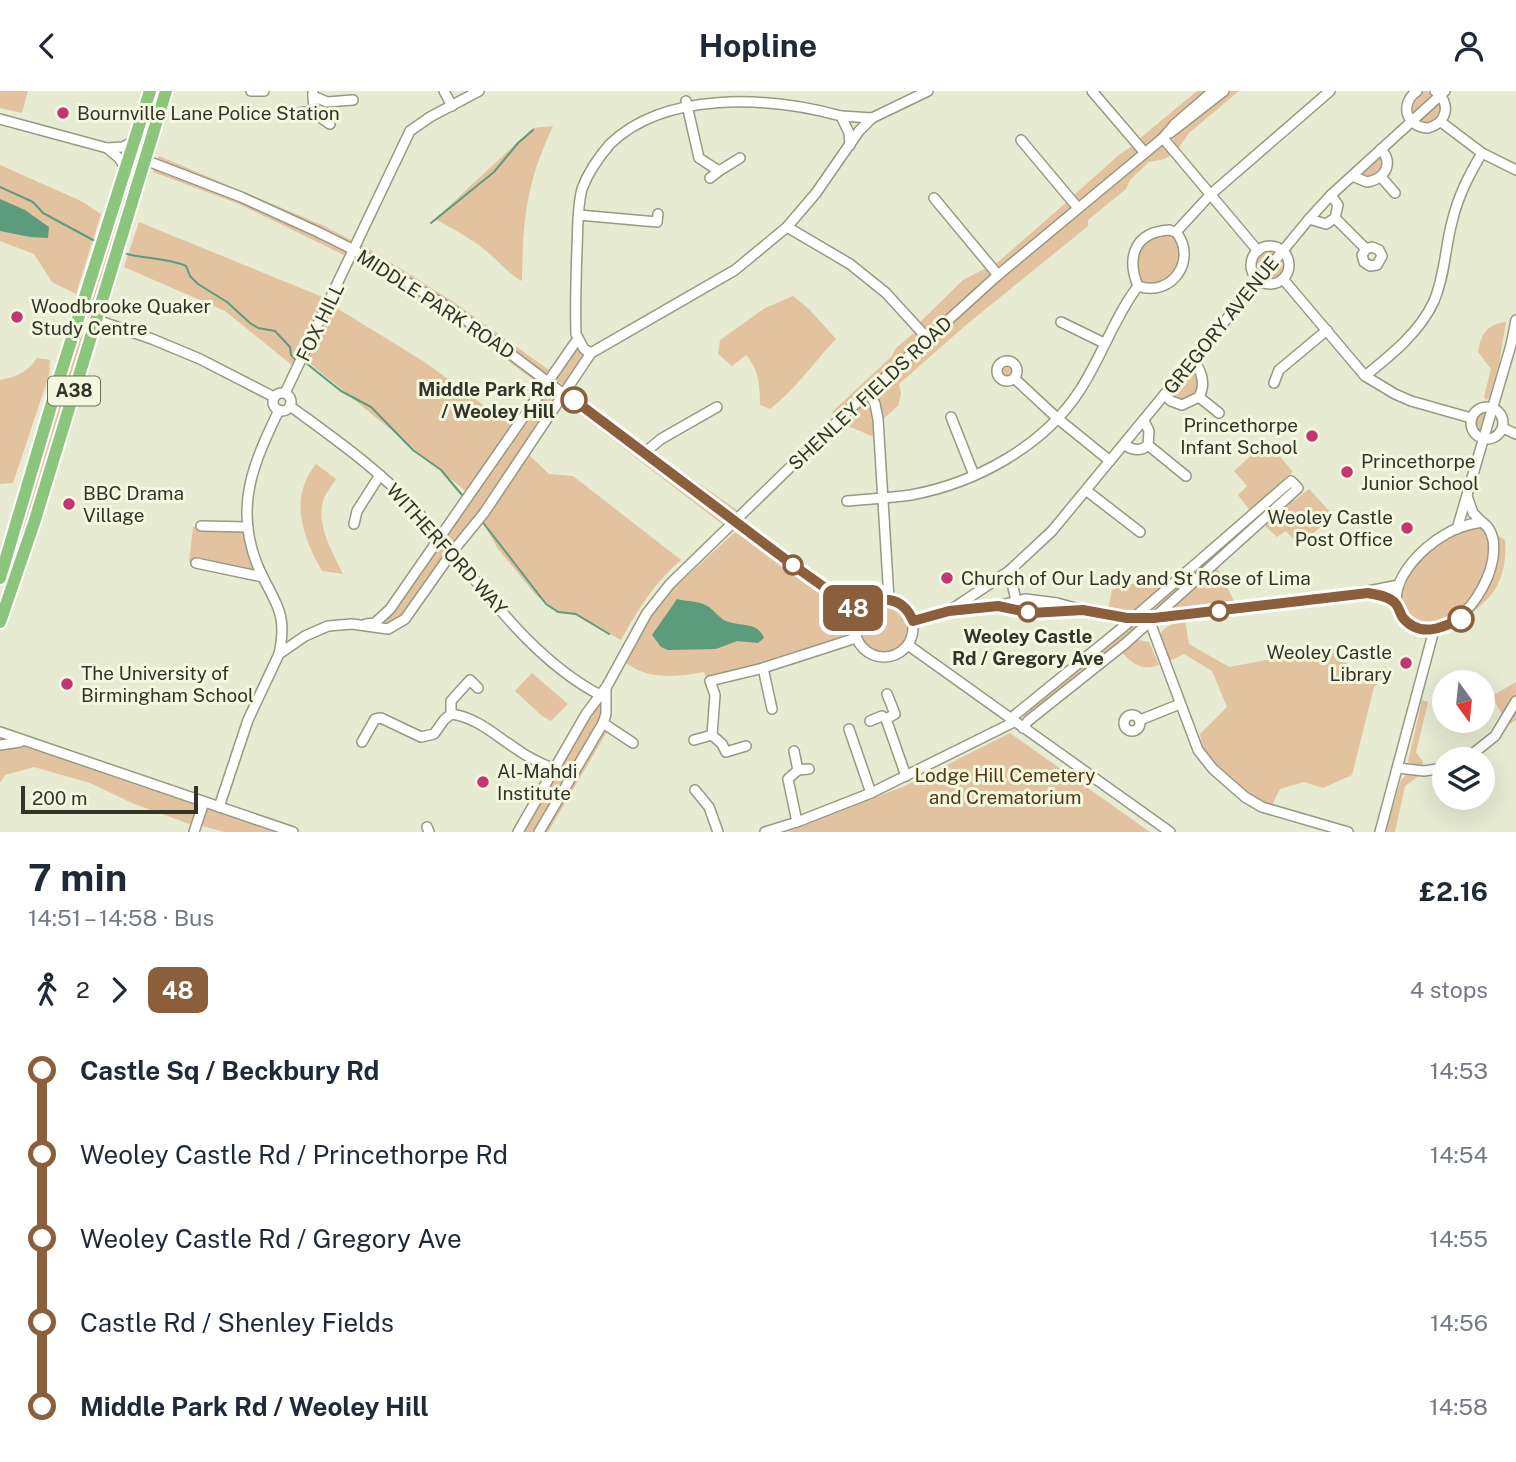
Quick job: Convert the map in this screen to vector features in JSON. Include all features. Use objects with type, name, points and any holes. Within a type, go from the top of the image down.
[{"type":"highway","points":[[149,93],[165,95]]},
{"type":"highway","name":"A38","points":[[0,578],[149,93]]},
{"type":"highway","name":"A38","points":[[0,622],[16,579],[165,95]]},
{"type":"highway","points":[[79,314],[95,318]]},
{"type":"highway","points":[[79,314],[95,318]]},
{"type":"highway","points":[[7,558],[20,564]]},
{"type":"highway","points":[[0,578],[8,575],[16,579]]},
{"type":"street","points":[[251,91],[264,91]]},
{"type":"street","points":[[444,91],[452,106]]},
{"type":"street","name":"FOX HILL","points":[[285,393],[410,131],[479,91]]},
{"type":"street","points":[[279,655],[319,629],[338,624],[388,629],[405,619],[453,551],[484,513],[591,353],[726,276],[787,227],[872,118],[928,91]]},
{"type":"street","points":[[1092,91],[1145,153]]},
{"type":"street","name":"SHENLEY FIELDS ROAD","points":[[1163,138],[1213,91]]},
{"type":"street","name":"SHENLEY FIELDS ROAD","points":[[518,832],[586,714],[603,692],[647,613],[670,584],[734,519],[998,275],[1224,91]]},
{"type":"street","points":[[1176,232],[1211,194],[1330,91]]},
{"type":"street","points":[[1414,92],[1407,104],[1408,117],[1411,122],[1423,128],[1441,123],[1446,106],[1440,92]]},
{"type":"street","name":"GREGORY AVENUE","points":[[949,611],[1009,572],[1052,531],[1309,219],[1440,92]]},
{"type":"street","points":[[313,93],[327,102],[353,100]]},
{"type":"street","points":[[313,93],[314,111]]},
{"type":"street","points":[[591,353],[584,349],[578,340],[575,319],[582,191],[589,173],[614,138],[632,121],[652,109],[721,96],[745,97],[811,108],[841,116],[872,118]]},
{"type":"street","points":[[685,101],[699,158],[719,171]]},
{"type":"street","points":[[282,115],[314,111],[330,124]]},
{"type":"street","points":[[841,116],[849,133],[850,145]]},
{"type":"street","points":[[0,119],[107,148],[123,147],[134,141]]},
{"type":"street","points":[[1441,123],[1482,153],[1516,170]]},
{"type":"street","points":[[1163,138],[1258,251]]},
{"type":"street","points":[[1021,140],[1078,208]]},
{"type":"street","points":[[107,148],[127,165]]},
{"type":"street","points":[[1352,176],[1367,182],[1381,177],[1388,161],[1381,149]]},
{"type":"street","points":[[1365,376],[1416,329],[1434,302],[1443,276],[1458,201],[1465,181],[1482,153]]},
{"type":"street","points":[[710,178],[740,158]]},
{"type":"street","name":"MIDDLE PARK ROAD","points":[[145,160],[241,197],[354,250],[454,311],[859,612]]},
{"type":"street","points":[[1381,177],[1395,193]]},
{"type":"street","points":[[1309,219],[1326,224],[1335,218],[1338,205],[1331,195]]},
{"type":"street","points":[[934,198],[998,275]]},
{"type":"street","points":[[579,215],[657,222]]},
{"type":"street","points":[[1335,218],[1366,249]]},
{"type":"street","points":[[787,227],[850,264],[886,293],[929,339]]},
{"type":"street","points":[[1138,286],[1132,265],[1139,243],[1157,231],[1176,232]]},
{"type":"street","points":[[1138,286],[1148,290],[1161,288],[1180,272],[1184,247],[1176,232]]},
{"type":"street","points":[[1268,246],[1282,250],[1289,260],[1288,271],[1283,279],[1272,283],[1258,279],[1251,264],[1258,251],[1268,246]]},
{"type":"street","points":[[1283,279],[1365,376],[1410,401],[1471,418]]},
{"type":"street","points":[[847,501],[924,492],[947,486],[1013,454],[1040,435],[1079,393],[1123,306],[1138,286]]},
{"type":"street","points":[[95,318],[200,359],[274,397]]},
{"type":"street","points":[[1457,529],[1491,409],[1513,346],[1516,320]]},
{"type":"street","points":[[1061,322],[1104,343]]},
{"type":"street","points":[[1275,383],[1279,370],[1327,330]]},
{"type":"street","points":[[358,625],[375,623],[383,617],[578,340]]},
{"type":"street","points":[[1166,395],[1171,401],[1182,405],[1199,397],[1203,384],[1194,361]]},
{"type":"street","points":[[1015,379],[1110,461]]},
{"type":"street","points":[[869,392],[878,419],[889,599]]},
{"type":"street","points":[[274,397],[285,393],[290,399],[290,406],[279,410]]},
{"type":"street","points":[[274,397],[274,405],[279,410]]},
{"type":"street","points":[[1199,397],[1219,413]]},
{"type":"street","name":"WITHERFORD WAY","points":[[290,406],[380,475],[412,506],[539,650],[603,692]]},
{"type":"street","points":[[643,454],[661,439],[718,407]]},
{"type":"street","points":[[1478,409],[1491,409],[1501,415],[1503,428],[1493,437],[1484,437],[1474,433],[1471,418],[1478,409]]},
{"type":"street","points":[[219,807],[248,720],[279,655],[282,627],[278,603],[252,551],[246,511],[250,479],[259,451],[279,410]]},
{"type":"street","points":[[951,417],[974,475]]},
{"type":"street","points":[[1144,421],[1149,432],[1148,445]]},
{"type":"street","points":[[1503,428],[1516,434]]},
{"type":"street","points":[[1125,445],[1142,449],[1148,445]]},
{"type":"street","points":[[1148,445],[1186,476]]},
{"type":"street","points":[[354,524],[357,511],[380,475]]},
{"type":"street","points":[[765,832],[870,793],[1015,723],[1274,496],[1295,484],[1281,504],[1152,620],[1028,721],[1015,723]]},
{"type":"street","points":[[1087,491],[1140,533]]},
{"type":"street","points":[[1274,496],[1281,504]]},
{"type":"street","points":[[1467,496],[1473,513],[1505,536]]},
{"type":"street","points":[[1396,603],[1399,585],[1413,562],[1430,545],[1457,529],[1482,522]]},
{"type":"street","points":[[201,526],[248,527]]},
{"type":"street","points":[[196,563],[263,577]]},
{"type":"street","points":[[1009,572],[1016,600]]},
{"type":"street","points":[[913,621],[949,611],[998,606],[1016,600],[1057,603],[1083,610],[1152,620],[1368,593],[1399,585]]},
{"type":"street","points":[[1368,593],[1386,597],[1396,603],[1405,621],[1418,629],[1434,630],[1465,617],[1487,600]]},
{"type":"street","points":[[889,599],[906,609],[913,621],[913,633],[908,645],[895,656],[877,657],[862,648],[856,638],[855,624],[859,612],[871,602],[889,599]]},
{"type":"street","points":[[998,606],[1031,613],[1083,610]]},
{"type":"street","points":[[1152,620],[1198,750],[1213,769],[1245,797],[1281,814],[1348,832]]},
{"type":"street","points":[[1418,629],[1427,651]]},
{"type":"street","points":[[1380,832],[1434,630]]},
{"type":"street","points":[[712,735],[715,695],[710,681],[763,668],[856,638]]},
{"type":"street","points":[[908,645],[1170,832]]},
{"type":"street","points":[[763,668],[772,709]]},
{"type":"street","points":[[362,742],[375,719],[381,718],[421,737],[434,734],[451,714],[451,701],[470,680],[478,688]]},
{"type":"street","name":"SHENLEY FIELDS ROAD","points":[[539,832],[603,723],[606,715],[603,692]]},
{"type":"street","points":[[886,719],[895,715],[887,694]]},
{"type":"street","points":[[1481,747],[1495,736],[1516,701]]},
{"type":"street","points":[[1140,720],[1180,704]]},
{"type":"street","points":[[451,714],[472,719],[518,751],[555,769]]},
{"type":"street","points":[[870,721],[882,716],[886,719]]},
{"type":"street","points":[[886,719],[888,744],[906,776]]},
{"type":"street","points":[[603,723],[633,743]]},
{"type":"street","points":[[849,729],[870,793]]},
{"type":"street","points":[[0,732],[293,832]]},
{"type":"street","points":[[694,740],[712,735]]},
{"type":"street","points":[[712,735],[726,752],[746,746]]},
{"type":"street","points":[[0,745],[25,741]]},
{"type":"street","points":[[794,751],[797,770]]},
{"type":"street","points":[[1398,768],[1432,770]]},
{"type":"street","points":[[797,822],[788,779],[797,770],[808,769]]},
{"type":"street","points":[[695,796],[709,807],[718,832]]},
{"type":"street","points":[[194,832],[204,802]]},
{"type":"green space","points":[[0,91],[28,91],[22,113],[0,108]]},
{"type":"green space","points":[[1197,91],[1209,91],[1143,146],[1139,139]]},
{"type":"green space","points":[[1231,91],[1239,91],[1189,133],[1178,149],[1172,142],[1176,135]]},
{"type":"green space","points":[[1420,92],[1436,95],[1413,116],[1410,103]]},
{"type":"green space","points":[[157,96],[159,101],[97,304],[86,301],[152,97]]},
{"type":"green space","points":[[1438,103],[1440,117],[1431,124],[1419,120]]},
{"type":"green space","points":[[553,126],[537,166],[528,202],[523,238],[522,281],[479,245],[435,219],[533,128]]},
{"type":"green space","points":[[1134,145],[1139,151],[1079,202],[1073,196],[1120,154]]},
{"type":"green space","points":[[1163,146],[1172,154],[1165,159],[1149,162],[1130,180],[1126,189],[1088,220],[1088,226],[966,325],[899,384],[901,394],[898,406],[882,420],[876,438],[846,425],[832,412],[892,356],[896,348],[915,332],[920,322],[963,280],[998,262],[1068,201],[1071,209],[1031,250]]},
{"type":"green space","points":[[1382,155],[1384,161],[1380,176],[1365,178],[1362,174]]},
{"type":"green space","points":[[159,156],[322,225],[353,241],[351,247],[156,161]]},
{"type":"green space","points":[[0,165],[81,201],[101,214],[76,294],[52,282],[34,254],[0,241]]},
{"type":"green space","points":[[155,165],[244,201],[351,250],[348,257],[239,204],[153,172]]},
{"type":"green space","points":[[139,222],[325,298],[293,366],[225,311],[124,267]]},
{"type":"green space","points":[[1168,233],[1174,235],[1180,248],[1178,266],[1163,282],[1148,285],[1140,283],[1135,264],[1139,250],[1150,240]]},
{"type":"green space","points":[[361,244],[452,301],[549,370],[545,374],[357,250]]},
{"type":"green space","points":[[1272,247],[1280,250],[1258,276],[1253,266],[1254,257],[1261,250]]},
{"type":"green space","points":[[1280,254],[1286,263],[1284,275],[1273,281],[1261,278]]},
{"type":"green space","points":[[356,255],[451,311],[543,379],[539,384],[450,317],[354,259]]},
{"type":"green space","points":[[793,296],[809,309],[836,339],[796,385],[770,409],[760,405],[758,379],[750,360],[746,355],[732,366],[718,354],[720,340],[765,308]]},
{"type":"green space","points":[[332,305],[426,363],[512,426],[468,493],[307,361]]},
{"type":"green space","points":[[1506,322],[1499,364],[1489,398],[1486,400],[1484,397],[1491,369],[1478,352],[1479,346],[1486,331],[1494,325]]},
{"type":"green space","points":[[77,332],[86,335],[16,560],[10,555]]},
{"type":"green space","points":[[577,345],[588,354],[565,386],[554,379]]},
{"type":"green space","points":[[37,358],[50,360],[49,375],[13,483],[0,484],[0,380],[21,373]]},
{"type":"green space","points":[[1193,361],[1202,391],[1188,403],[1166,394]]},
{"type":"green space","points":[[1006,362],[1012,364],[1012,376],[1006,378],[1000,376],[998,370],[1000,364]]},
{"type":"green space","points":[[570,386],[645,445],[643,447],[567,392]]},
{"type":"green space","points":[[549,387],[561,394],[453,549],[443,539]]},
{"type":"green space","points":[[564,396],[723,516],[725,521],[722,524],[562,401]]},
{"type":"green space","points":[[1481,409],[1489,411],[1483,435],[1474,431],[1471,423],[1475,412]]},
{"type":"green space","points":[[1267,441],[1293,472],[1271,491],[1274,495],[1252,513],[1238,495],[1247,486],[1234,471]]},
{"type":"green space","points":[[654,452],[737,510],[733,515],[652,456]]},
{"type":"green space","points":[[527,453],[549,474],[573,476],[681,560],[663,577],[648,597],[621,640],[574,615],[556,611],[536,595],[498,549],[482,521]]},
{"type":"green space","points":[[316,464],[336,479],[324,498],[322,518],[326,537],[343,574],[322,571],[304,531],[301,518],[302,491]]},
{"type":"green space","points":[[1309,489],[1334,516],[1299,545],[1286,531],[1277,537],[1263,524],[1293,499]]},
{"type":"green space","points":[[1272,499],[1277,505],[1155,615],[1146,612]]},
{"type":"green space","points":[[1481,524],[1505,540],[1504,567],[1494,590],[1478,608],[1441,627],[1431,629],[1412,625],[1400,606],[1414,567],[1435,543],[1444,537]]},
{"type":"green space","points":[[193,527],[244,528],[259,575],[189,562]]},
{"type":"green space","points":[[735,532],[858,617],[854,634],[722,678],[706,677],[704,672],[673,676],[653,675],[626,663],[649,617],[673,589]]},
{"type":"green space","points":[[440,541],[451,552],[405,617],[386,626],[384,620]]},
{"type":"green space","points":[[1217,567],[1236,605],[1161,615]]},
{"type":"green space","points":[[1158,576],[1166,585],[1138,611],[1108,610],[1112,590]]},
{"type":"green space","points":[[884,604],[901,611],[908,628],[901,645],[884,652],[867,645],[860,628],[867,611]]},
{"type":"green space","points":[[1185,620],[1189,644],[1229,667],[1338,647],[1339,655],[1361,680],[1371,680],[1385,667],[1390,673],[1374,687],[1352,775],[1323,788],[1304,782],[1280,789],[1272,805],[1248,795],[1226,779],[1209,758],[1200,734],[1227,707],[1212,671],[1184,654],[1167,662],[1162,645],[1161,634],[1164,630]]},
{"type":"green space","points":[[1130,624],[1139,627],[1027,718],[1022,715]]},
{"type":"green space","points":[[1139,640],[1149,642],[1159,665],[1139,666],[1122,652]]},
{"type":"green space","points":[[532,673],[568,704],[551,721],[515,691]]},
{"type":"green space","points":[[1516,682],[1516,720],[1508,725],[1495,701],[1495,694]]},
{"type":"green space","points":[[1422,700],[1428,702],[1416,752],[1423,762],[1422,767],[1411,766],[1408,762]]},
{"type":"green space","points":[[602,703],[597,725],[585,749],[558,792],[551,792],[549,787],[574,741],[589,717]]},
{"type":"green space","points":[[602,730],[608,730],[548,832],[543,832]]},
{"type":"green space","name":"Lodge Hill Cemetery and Crematorium","points":[[1010,733],[1150,832],[788,832],[907,785]]},
{"type":"green space","points":[[20,744],[136,785],[201,804],[195,826],[132,803],[90,783],[34,767],[5,775],[0,783],[0,751]]},
{"type":"green space","points":[[1406,775],[1420,775],[1405,786],[1395,832],[1385,832],[1401,780]]},
{"type":"green space","points":[[544,794],[550,795],[552,801],[535,832],[521,832]]},
{"type":"green space","points":[[205,807],[287,832],[224,832],[199,825]]},
{"type":"shaded area","points":[[0,199],[25,210],[49,227],[48,238],[0,231]]},
{"type":"shaded area","points":[[677,599],[705,605],[726,621],[758,629],[764,638],[758,643],[737,641],[716,649],[668,650],[661,647],[652,635]]},
{"type":"waterway","points":[[431,223],[494,172],[518,143],[533,130]]},
{"type":"waterway","points":[[0,187],[33,202],[43,213],[93,240]]},
{"type":"waterway","points":[[127,254],[172,261],[186,266],[190,276],[198,284],[227,302],[250,323],[258,328],[275,331],[290,347],[291,355],[295,359]]},
{"type":"waterway","points":[[306,363],[341,391],[371,407],[413,450],[441,470],[462,495]]},
{"type":"waterway","points":[[481,520],[546,604],[558,612],[576,614],[609,634]]},
{"type":"bus line","name":"48","points":[[574,400],[643,454],[859,612],[871,602],[889,599],[902,605],[913,621],[949,611],[998,606],[1031,613],[1083,610],[1127,618],[1154,618],[1368,593],[1386,597],[1396,603],[1405,621],[1418,629],[1434,630],[1461,619]]},
{"type":"place","name":"Bournville Lane Police Station","points":[[63,113]]},
{"type":"place","name":"Woodbrooke Quaker Study Centre","points":[[17,317]]},
{"type":"place","name":"Middle Park Rd / Weoley Hill","points":[[574,400]]},
{"type":"place","name":"Princethorpe Infant School","points":[[1312,436]]},
{"type":"place","name":"Princethorpe Junior School","points":[[1347,472]]},
{"type":"place","name":"BBC Drama Village","points":[[69,504]]},
{"type":"place","name":"Weoley Castle Post Office","points":[[1407,528]]},
{"type":"place","name":"Church of Our Lady and St Rose of Lima","points":[[947,578]]},
{"type":"place","name":"Weoley Castle Rd / Gregory Ave","points":[[1028,612]]},
{"type":"place","name":"Weoley Castle Library","points":[[1406,663]]},
{"type":"place","name":"The University of Birmingham School","points":[[67,684]]},
{"type":"place","name":"Al-Mahdi Institute","points":[[483,782]]}]
